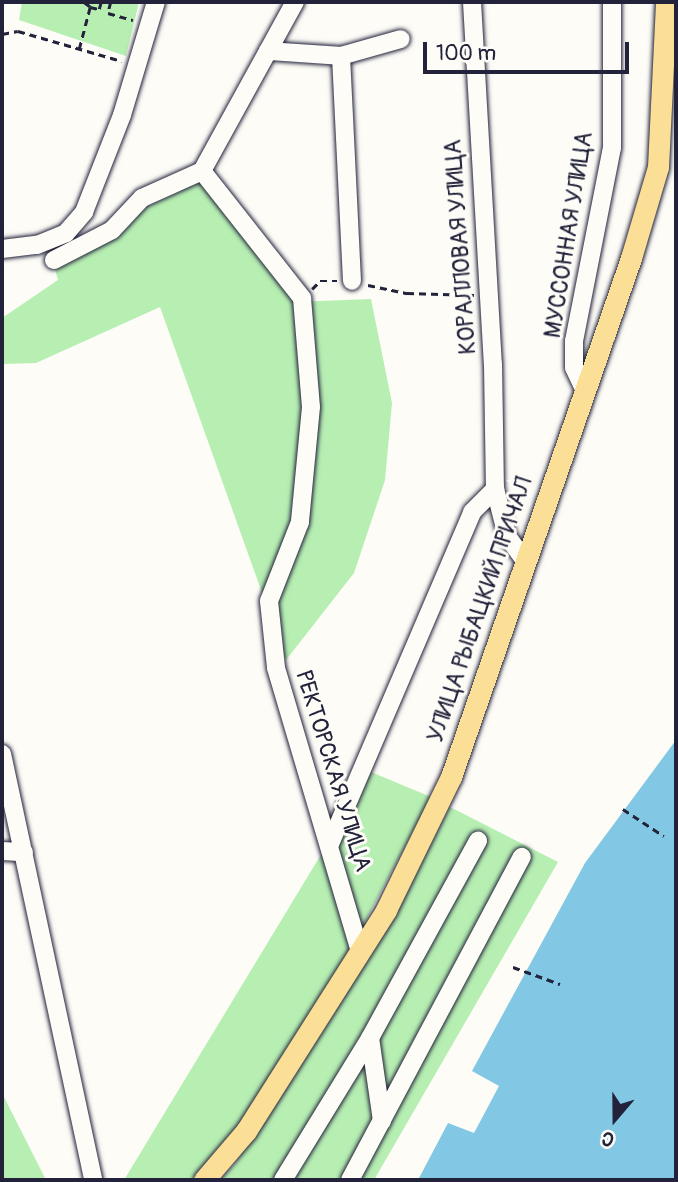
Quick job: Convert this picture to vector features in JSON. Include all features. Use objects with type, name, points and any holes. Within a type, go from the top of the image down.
[{"type":"main road","name":"УЛИЦА РЫБАЦКИЙ ПРИЧАЛ","points":[[204,1180],[246,1131],[386,910],[451,777],[658,167],[666,2]]},
{"type":"street","points":[[2,248],[37,245],[66,233],[84,212],[122,115],[156,2]]},
{"type":"street","points":[[54,260],[112,230],[142,198],[202,171],[295,2]]},
{"type":"street","name":"КОРАЛЛОВАЯ УЛИЦА","points":[[472,2],[495,489],[507,536],[524,559]]},
{"type":"street","name":"МУССОННАЯ УЛИЦА","points":[[584,389],[574,368],[574,341],[612,148],[612,2]]},
{"type":"street","points":[[268,51],[341,56],[401,39]]},
{"type":"street","points":[[341,56],[352,281]]},
{"type":"street","points":[[202,171],[302,298]]},
{"type":"street","name":"РЕКТОРСКАЯ УЛИЦА","points":[[302,298],[311,407],[300,522],[269,601],[276,668],[360,952]]},
{"type":"street","points":[[330,844],[472,512],[495,489]]},
{"type":"street","points":[[2,754],[93,1180]]},
{"type":"street","points":[[284,1180],[370,1038],[478,841]]},
{"type":"street","points":[[2,851],[24,852]]},
{"type":"street","points":[[350,1180],[522,857]]},
{"type":"street","points":[[370,1038],[382,1121]]},
{"type":"path","points":[[83,2],[99,9],[101,2]]},
{"type":"path","points":[[111,2],[108,13],[150,24]]},
{"type":"path","points":[[79,49],[90,7]]},
{"type":"path","points":[[2,34],[18,31],[126,62]]},
{"type":"path","points":[[302,298],[320,281],[352,281],[407,293],[487,295]]},
{"type":"path","points":[[623,809],[664,836]]},
{"type":"path","points":[[513,967],[560,985]]},
{"type":"green space","points":[[22,2],[139,2],[126,56],[19,20]]},
{"type":"green space","points":[[194,179],[208,181],[294,302],[371,299],[392,403],[385,480],[354,573],[286,660],[160,307],[36,363],[2,364],[2,318],[58,280],[50,252],[181,191]]},
{"type":"green space","points":[[371,772],[431,797],[348,954],[229,1146],[192,1180],[124,1180]]},
{"type":"green space","points":[[450,807],[558,862],[374,1180],[220,1180],[235,1164],[391,922]]},
{"type":"green space","points":[[2,1093],[46,1180],[2,1180]]},
{"type":"water","points":[[676,740],[676,1180],[418,1180],[448,1123],[474,1133],[499,1086],[472,1071],[585,863]]}]
